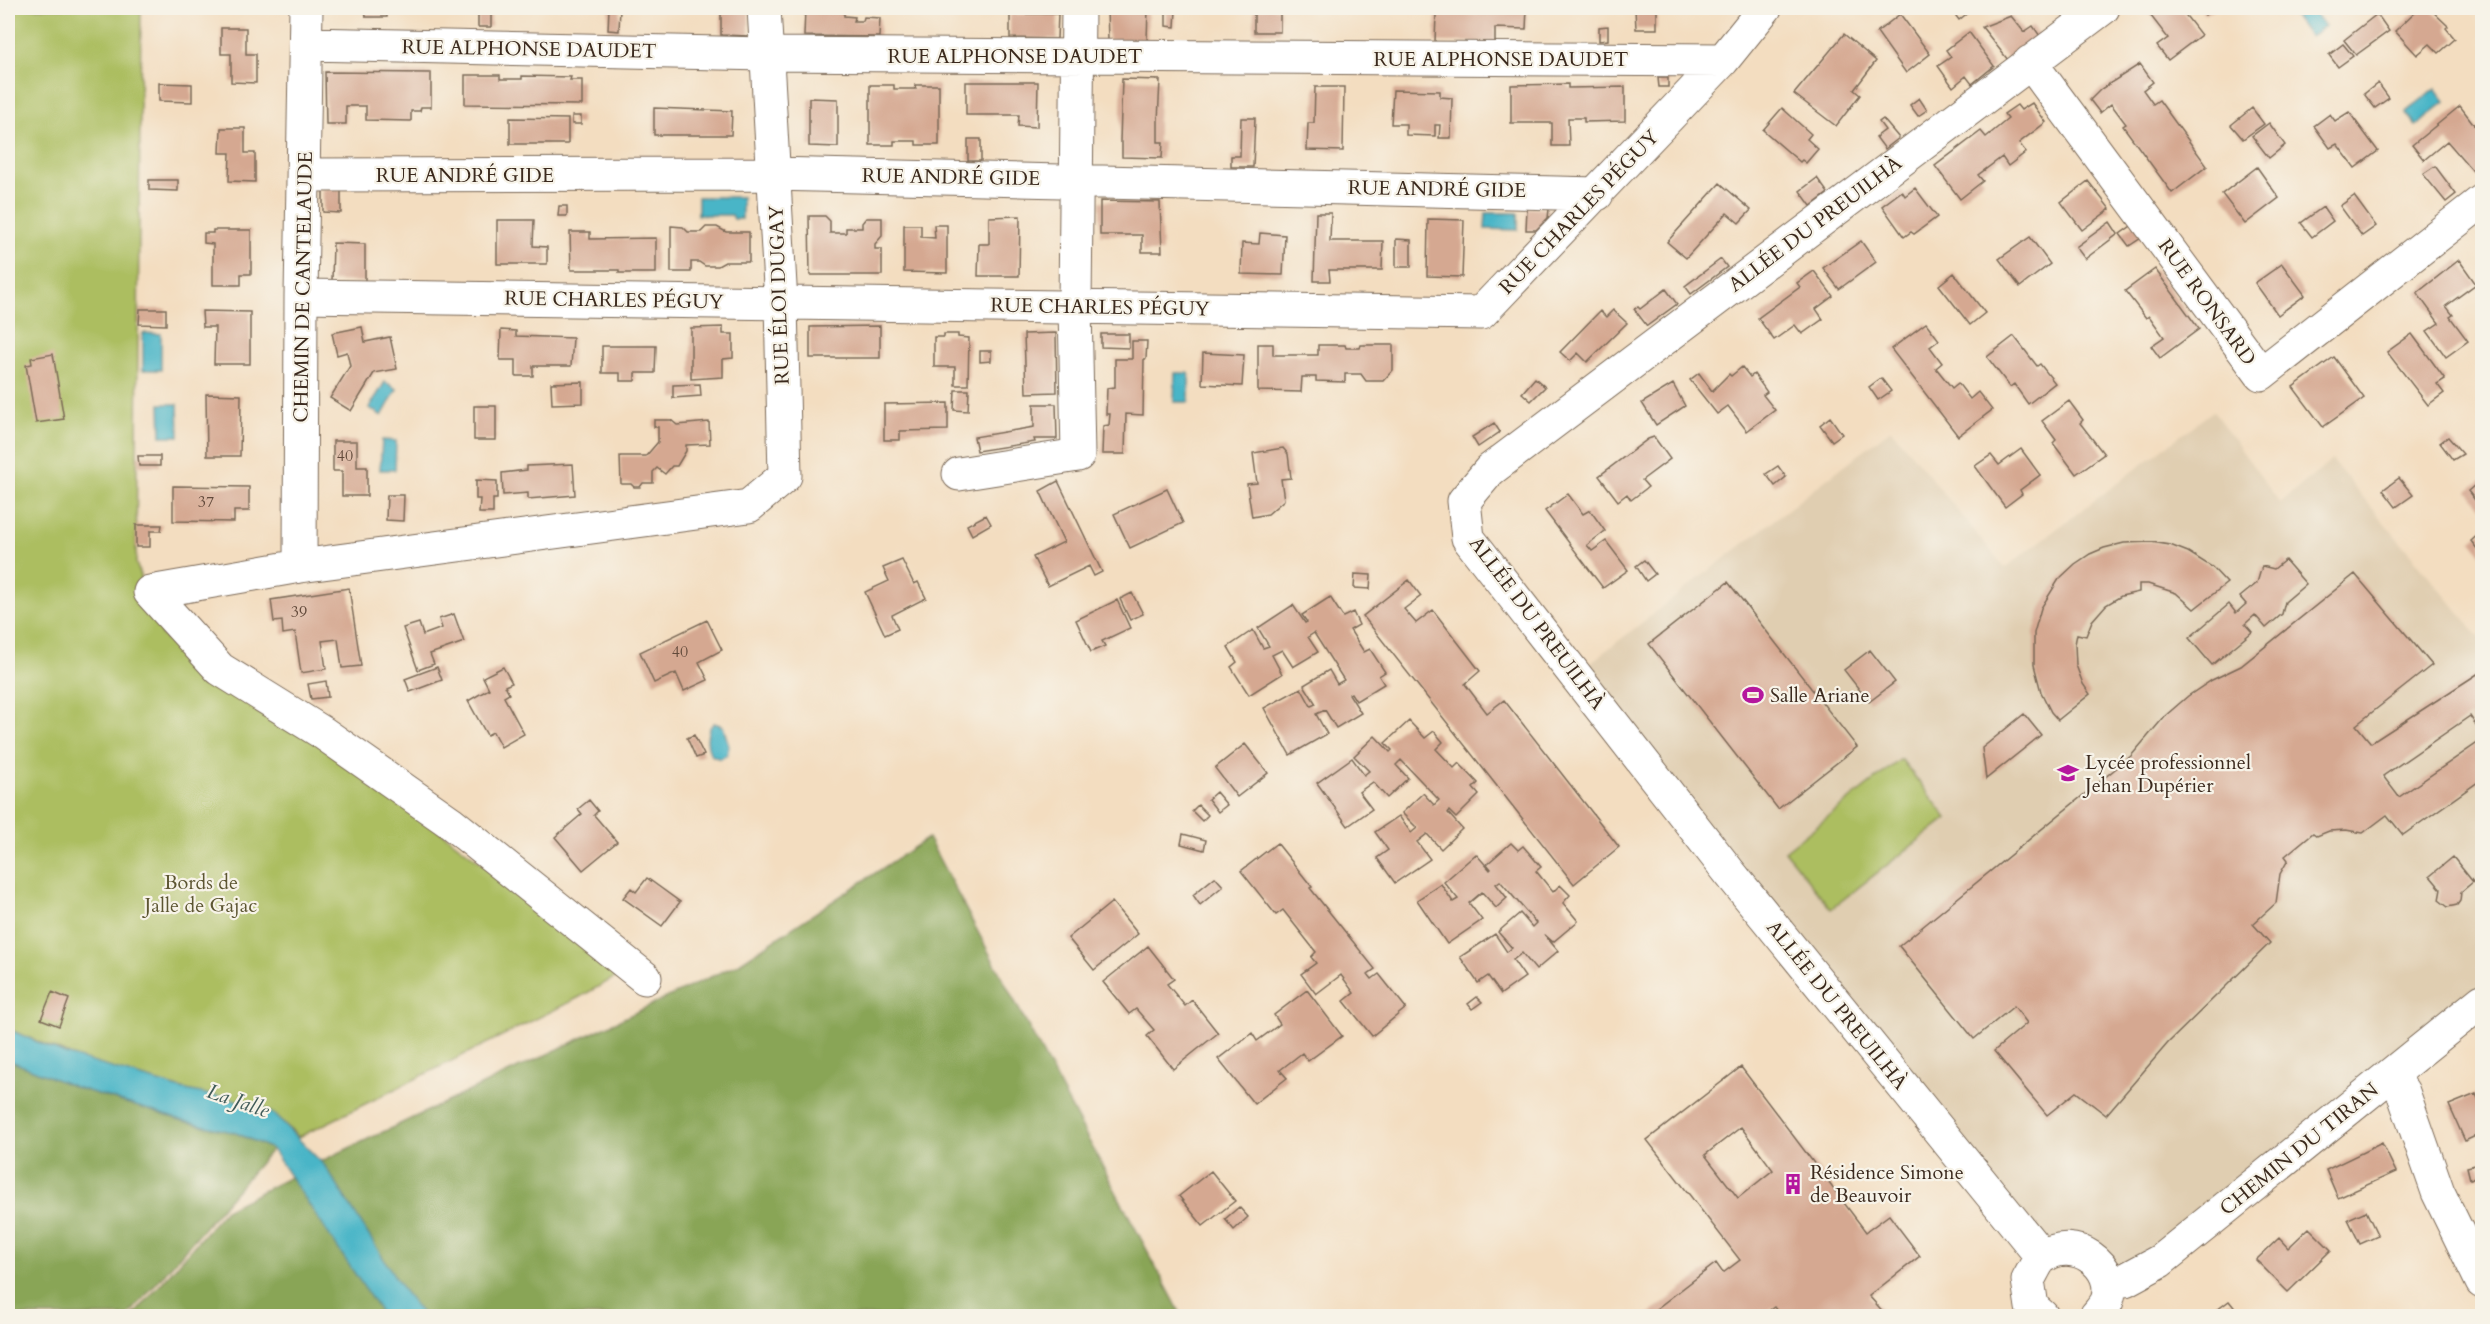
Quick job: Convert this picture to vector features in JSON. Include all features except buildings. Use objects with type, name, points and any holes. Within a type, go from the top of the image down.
[{"type":"street","name":"CHEMIN DE CANTELAUDE","points":[[300,566],[301,296],[305,175],[306,8]]},
{"type":"street","name":"RUE ÉLOI DUGAY","points":[[300,566],[749,506],[785,476],[781,303],[764,8]]},
{"type":"street","points":[[959,474],[1078,455],[1075,180],[1078,8]]},
{"type":"street","name":"RUE CHARLES PÉGUY","points":[[301,296],[1075,306],[1481,314],[1598,194],[1723,60],[1765,8]]},
{"type":"street","name":"ALLÉE DU PREUILHÀ","points":[[2042,1257],[1729,872],[1468,538],[1464,501],[1490,470],[2103,8]]},
{"type":"street","name":"RUE ALPHONSE DAUDET","points":[[307,44],[765,54],[1723,60]]},
{"type":"street","name":"RUE RONSARD","points":[[2030,62],[2260,374],[2482,201]]},
{"type":"street","name":"RUE ANDRÉ GIDE","points":[[305,175],[773,174],[1598,194]]},
{"type":"street","points":[[300,566],[150,592],[220,669],[324,733],[450,822],[645,978]]},
{"type":"street","name":"CHEMIN DU TIRAN","points":[[2108,1280],[2125,1280],[2160,1261],[2482,1001]]},
{"type":"street","points":[[2391,1075],[2403,1092],[2438,1192],[2482,1282]]},
{"type":"street","points":[[2042,1317],[2032,1307],[2028,1280],[2042,1257],[2067,1248],[2090,1254],[2108,1280],[2107,1302],[2096,1317]]},
{"type":"shaded area","name":"Lycée professionnel Jehan Dupérier","points":[[2213,411],[2280,503],[2332,460],[2482,640],[2482,1001],[2125,1280],[2090,1254],[2042,1257],[1576,674],[1891,429],[2005,568]]},
{"type":"green space","name":"Bords de Jalle de Gajac","points":[[8,8],[141,8],[136,563],[161,634],[223,688],[314,735],[625,972],[578,998],[299,1137],[275,1115],[84,1061],[8,1029]]},
{"type":"green space","points":[[1901,759],[1947,818],[1831,909],[1785,851]]},
{"type":"green space","points":[[928,838],[1182,1316],[133,1316],[225,1210],[328,1158],[738,964]]},
{"type":"green space","points":[[8,1060],[75,1087],[184,1121],[236,1133],[272,1149],[128,1316],[8,1316]]},
{"type":"water","points":[[2288,8],[2311,8],[2325,26],[2310,37]]},
{"type":"water","points":[[2435,89],[2445,102],[2416,125],[2406,112]]},
{"type":"water","points":[[698,197],[742,197],[742,219],[734,219],[732,215],[698,215]]},
{"type":"water","points":[[1486,213],[1518,213],[1518,230],[1485,229]]},
{"type":"water","points":[[143,333],[161,334],[161,370],[143,370]]},
{"type":"water","points":[[1175,373],[1189,373],[1189,402],[1174,402]]},
{"type":"water","points":[[385,382],[397,389],[382,416],[369,408]]},
{"type":"water","points":[[160,404],[178,404],[179,436],[161,436]]},
{"type":"water","points":[[382,440],[396,441],[395,470],[380,470]]},
{"type":"water","points":[[714,723],[723,726],[729,746],[727,755],[720,759],[711,755],[708,747],[709,730]]},
{"type":"water","name":"La Jalle","points":[[8,1029],[65,1054],[182,1089],[258,1105],[275,1115],[325,1166],[404,1291],[424,1316],[383,1316],[272,1149],[236,1133],[184,1121],[75,1087],[8,1060]]},
{"type":"place","name":"Salle Ariane","points":[[1753,695]]},
{"type":"place","name":"Lycée professionnel Jehan Dupérier","points":[[2068,773]]},
{"type":"place","name":"Résidence Simone de Beauvoir","points":[[1793,1184]]}]
